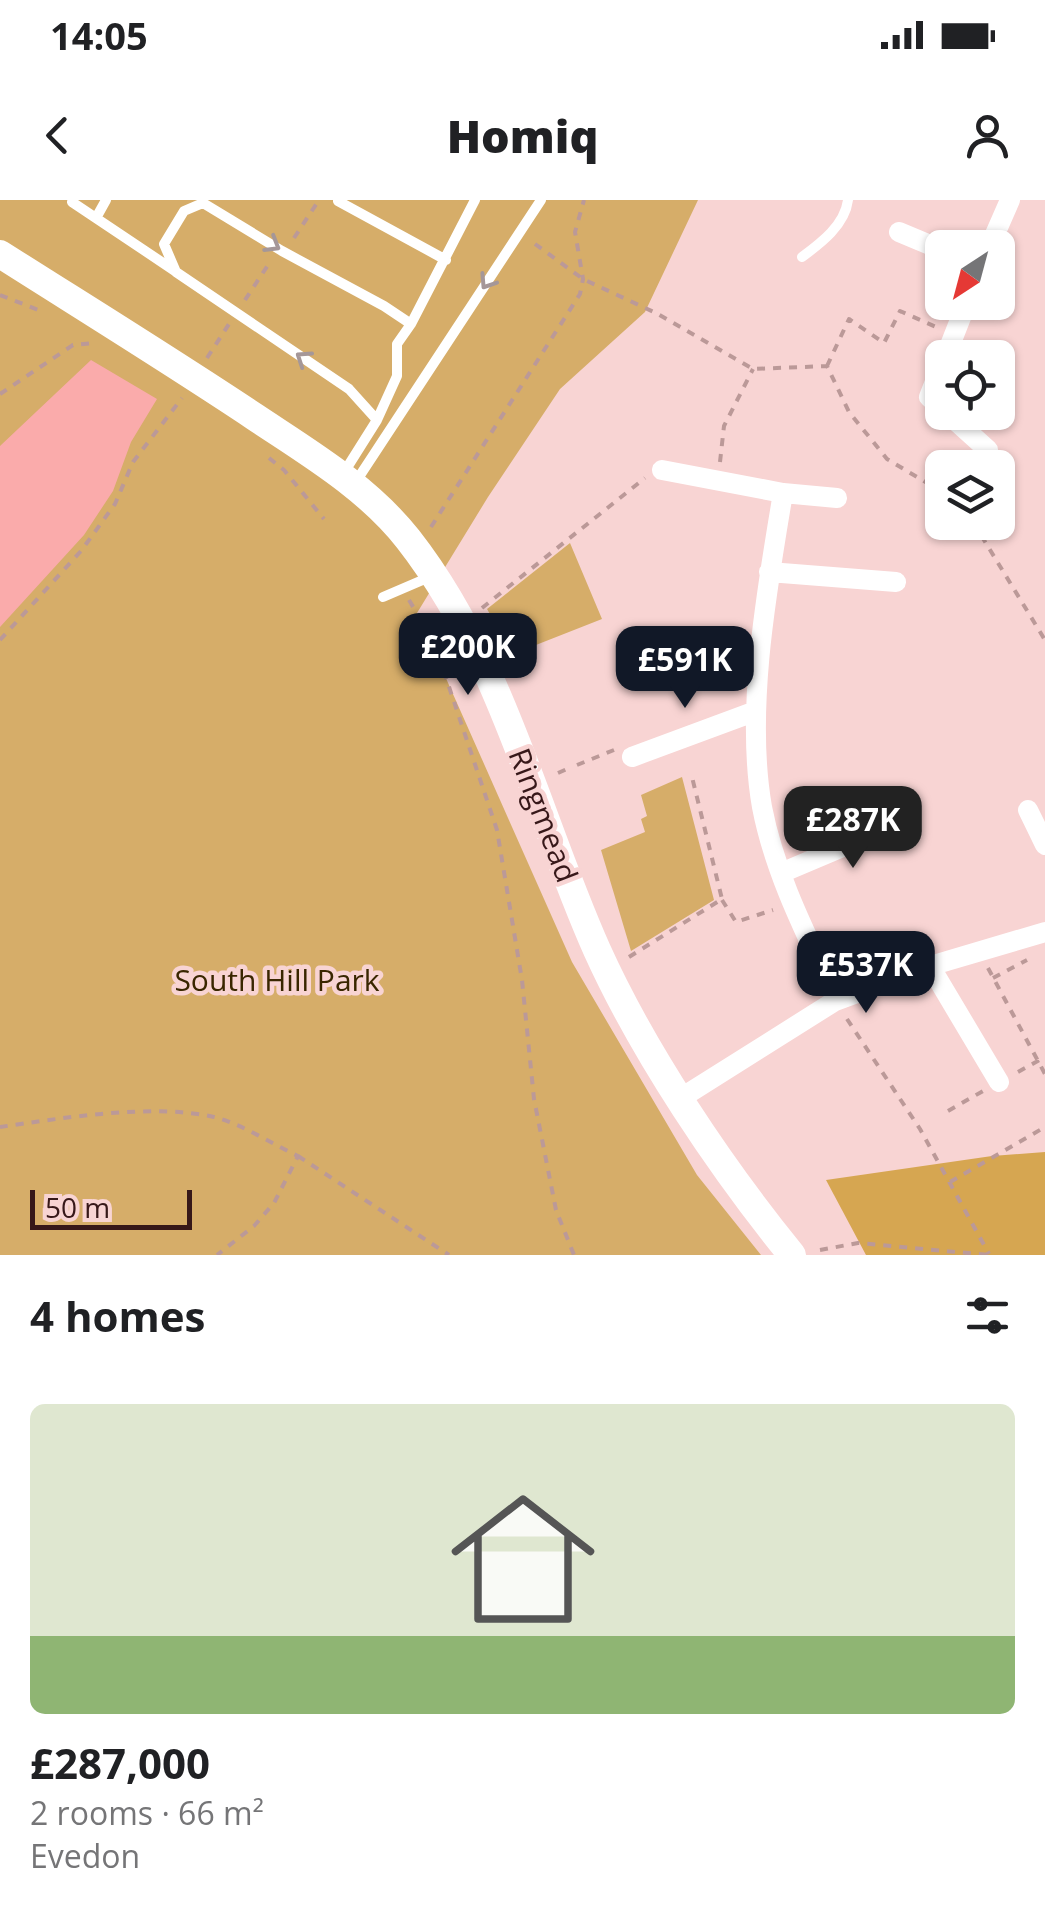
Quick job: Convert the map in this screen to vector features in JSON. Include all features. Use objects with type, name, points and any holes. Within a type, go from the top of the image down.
[{"type":"street","points":[[997,230],[1010,200]]},
{"type":"street","points":[[899,232],[925,243]]},
{"type":"street","name":"Ringmead","points":[[0,254],[196,377],[348,480],[408,540],[463,626],[494,686],[597,950],[626,1008],[712,1146],[806,1252]]},
{"type":"street","points":[[952,340],[960,320]]},
{"type":"street","points":[[965,430],[988,450]]},
{"type":"street","points":[[662,470],[782,493],[836,498]]},
{"type":"street","points":[[782,493],[756,711],[762,806],[792,904],[836,1001]]},
{"type":"street","points":[[770,572],[896,582]]},
{"type":"street","points":[[632,757],[756,711]]},
{"type":"street","points":[[870,799],[876,836]]},
{"type":"street","points":[[1028,810],[1045,845]]},
{"type":"street","points":[[781,873],[904,821]]},
{"type":"street","points":[[681,1098],[836,1001],[930,966],[1045,932]]},
{"type":"street","points":[[930,966],[999,1082]]},
{"type":"lane","points":[[96,218],[106,200]]},
{"type":"lane","points":[[348,480],[397,376],[397,344],[446,260],[475,200]]},
{"type":"lane","points":[[348,480],[540,200]]},
{"type":"lane","points":[[802,257],[826,240],[848,208],[848,200]]},
{"type":"lane","points":[[338,201],[446,260]]},
{"type":"lane","points":[[72,202],[349,388],[377,420]]},
{"type":"lane","points":[[176,272],[164,244],[184,211],[203,203],[411,324]]},
{"type":"lane","points":[[383,597],[432,576]]},
{"type":"path","points":[[290,244],[319,200]]},
{"type":"path","points":[[428,531],[580,294],[583,278],[575,232],[584,200]]},
{"type":"path","points":[[535,244],[583,278],[658,314],[753,368],[827,366]]},
{"type":"path","points":[[244,302],[273,258]]},
{"type":"path","points":[[827,366],[849,319],[884,343],[900,311],[954,336]]},
{"type":"path","points":[[206,360],[229,324]]},
{"type":"path","points":[[0,394],[74,345],[96,343]]},
{"type":"path","points":[[827,366],[849,412],[887,458],[925,481]]},
{"type":"path","points":[[718,480],[724,426],[753,368]]},
{"type":"path","points":[[0,640],[81,550],[115,504],[133,462],[185,395]]},
{"type":"path","points":[[256,448],[284,470],[324,519]]},
{"type":"path","points":[[482,608],[641,480],[662,470]]},
{"type":"path","points":[[984,540],[1045,640]]},
{"type":"path","points":[[402,589],[434,642],[497,830],[522,980],[534,1099],[556,1210],[574,1255]]},
{"type":"path","points":[[577,765],[614,750],[632,757]]},
{"type":"path","points":[[558,772],[567,769]]},
{"type":"path","points":[[692,777],[722,899],[736,922],[792,904]]},
{"type":"path","points":[[628,958],[722,899]]},
{"type":"path","points":[[978,951],[1045,1074]]},
{"type":"path","points":[[993,978],[1028,960]]},
{"type":"path","points":[[836,1001],[920,1129],[989,1255]]},
{"type":"path","points":[[0,1128],[54,1120],[178,1112],[218,1118],[298,1156],[449,1255]]},
{"type":"path","points":[[950,1182],[1045,1127]]},
{"type":"path","points":[[217,1255],[254,1226],[274,1203],[298,1156]]},
{"type":"path","points":[[806,1252],[858,1242],[989,1255]]},
{"type":"green space","name":"South Hill Park","points":[[0,200],[698,200],[645,312],[560,389],[417,613],[572,962],[697,1175],[761,1255],[0,1255]]},
{"type":"green space","points":[[570,543],[602,619],[513,654],[487,609]]},
{"type":"green space","points":[[682,777],[714,900],[631,951],[601,850],[645,832],[641,819],[647,816],[641,795]]},
{"type":"shaded area","points":[[91,360],[157,399],[131,442],[113,491],[84,535],[0,627],[0,446]]},
{"type":"shaded area","points":[[1045,1152],[1045,1255],[866,1255],[826,1180],[992,1156]]}]
